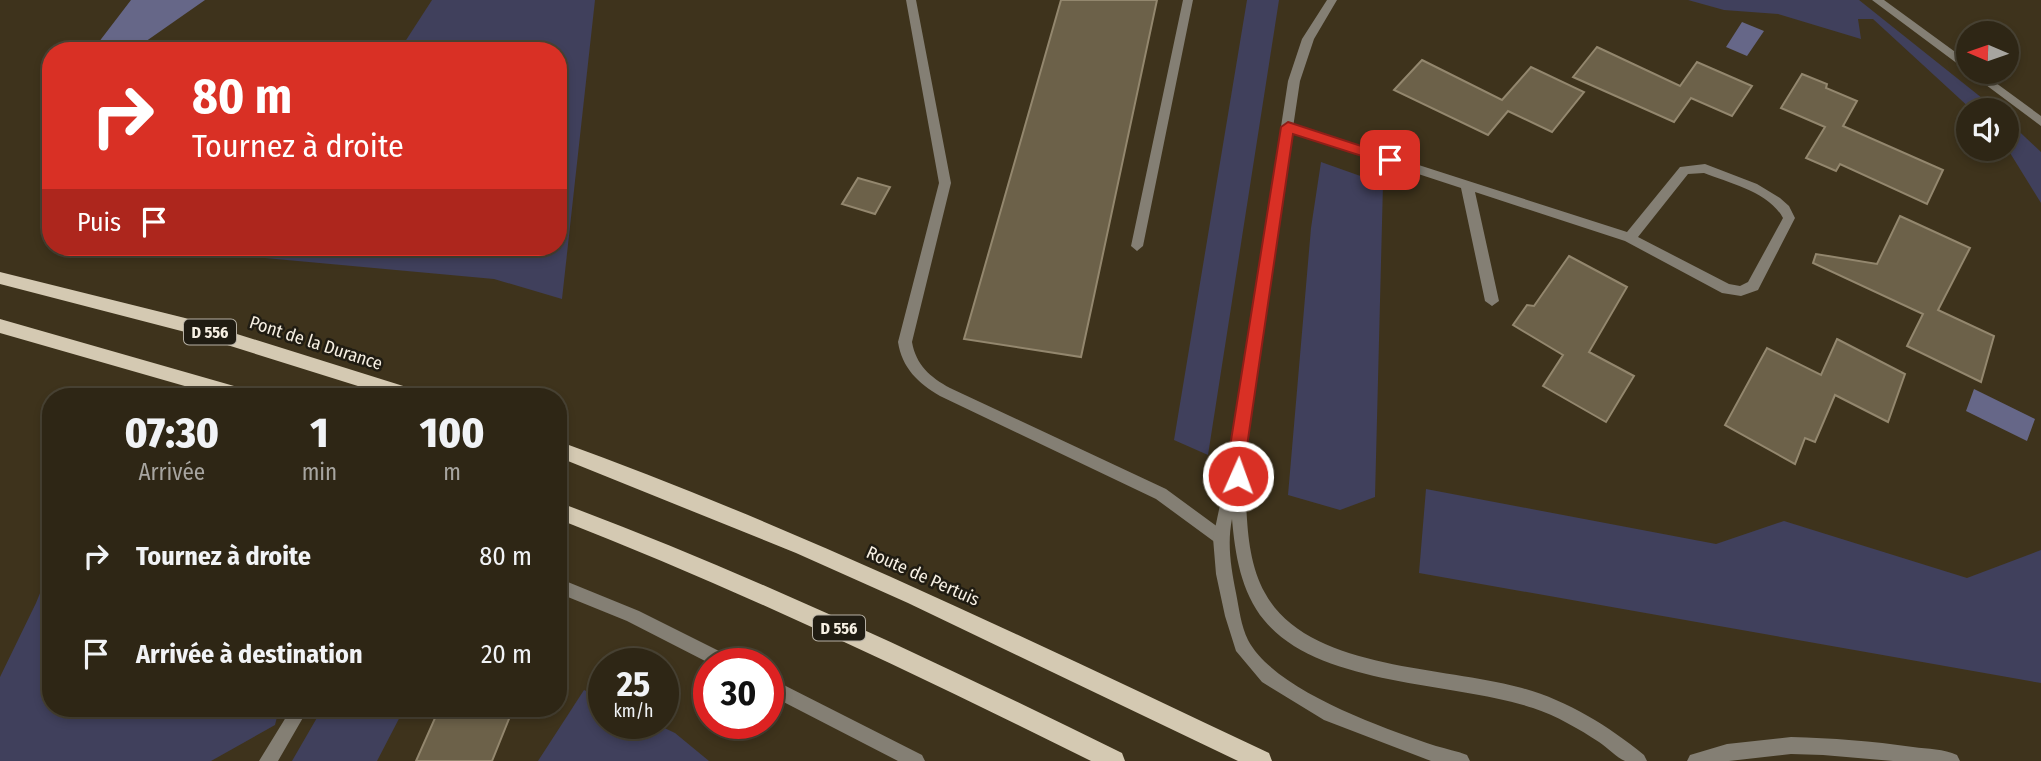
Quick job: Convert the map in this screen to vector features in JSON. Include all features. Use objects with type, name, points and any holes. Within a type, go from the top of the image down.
[{"type":"main road","name":"Pont de la Durance","points":[[0,278],[189,326],[387,388]]},
{"type":"main road","points":[[0,326],[217,388]]},
{"type":"main road","name":"Route de Pertuis","points":[[567,453],[803,547],[915,596],[1261,761]]},
{"type":"main road","name":"D 556","points":[[567,513],[625,535],[911,660],[1114,761]]},
{"type":"street","points":[[911,0],[945,183],[905,342],[910,365],[932,385],[1161,494],[1221,538]]},
{"type":"street","points":[[1137,246],[1188,0]]},
{"type":"street","points":[[1332,0],[1308,39],[1293,81],[1238,453],[1221,538],[1224,575],[1242,645],[1268,676],[1330,714],[1438,755],[1461,761]]},
{"type":"street","points":[[1877,0],[1956,58]]},
{"type":"street","points":[[1990,84],[2041,122]]},
{"type":"street","points":[[1288,127],[1630,238],[1727,289],[1741,291],[1753,286],[1789,218],[1786,209],[1776,200],[1705,168],[1692,168],[1684,170],[1630,238]]},
{"type":"street","points":[[1467,185],[1492,300]]},
{"type":"street","points":[[1238,453],[1240,539],[1251,581],[1270,617],[1304,644],[1340,659],[1520,695],[1592,727],[1638,761]]},
{"type":"street","points":[[567,589],[632,616],[695,648]]},
{"type":"street","points":[[784,693],[916,761]]},
{"type":"street","points":[[268,761],[295,717]]},
{"type":"street","points":[[1696,761],[1712,756],[1793,745],[1874,749],[1951,761]]},
{"type":"shaded area","points":[[131,0],[205,0],[145,42],[99,42]]},
{"type":"shaded area","points":[[432,0],[595,0],[567,254],[567,42],[405,42]]},
{"type":"shaded area","points":[[1247,0],[1279,0],[1208,455],[1174,440]]},
{"type":"shaded area","points":[[1688,0],[1859,0],[1956,77],[1956,84],[1964,84],[1982,98],[1959,98],[1873,19],[1858,19],[1861,39],[1778,14],[1724,10]]},
{"type":"shaded area","points":[[1742,22],[1764,31],[1747,56],[1726,47]]},
{"type":"shaded area","points":[[2019,131],[2041,152],[2041,203],[2015,161],[2019,161]]},
{"type":"shaded area","points":[[1321,162],[1383,184],[1375,497],[1340,510],[1288,495],[1311,228]]},
{"type":"shaded area","points":[[567,256],[562,299],[494,279],[265,258]]},
{"type":"shaded area","points":[[1974,389],[2035,419],[2027,441],[1966,411]]},
{"type":"shaded area","points":[[1426,489],[1716,544],[1784,521],[1967,578],[2041,550],[2041,683],[1419,573]]},
{"type":"shaded area","points":[[42,588],[42,717],[277,717],[275,725],[211,761],[0,761],[0,677]]},
{"type":"shaded area","points":[[584,690],[588,692],[588,739],[679,739],[679,736],[709,761],[538,761]]},
{"type":"shaded area","points":[[317,717],[400,717],[377,761],[292,761]]},
{"type":"building","points":[[1061,0],[1157,0],[1081,357],[964,339]]},
{"type":"building","points":[[1597,47],[1680,86],[1697,62],[1752,86],[1732,116],[1691,98],[1674,122],[1573,77]]},
{"type":"building","points":[[1422,60],[1502,100],[1531,67],[1584,92],[1552,132],[1508,111],[1488,135],[1394,90]]},
{"type":"building","points":[[1802,74],[1857,101],[1843,126],[1943,170],[1927,204],[1840,164],[1836,171],[1806,158],[1825,127],[1781,108]]},
{"type":"building","points":[[858,178],[890,187],[875,214],[842,204]]},
{"type":"building","points":[[1900,216],[1970,248],[1938,310],[1994,336],[1981,382],[1907,346],[1923,314],[1813,263],[1816,254],[1877,264]]},
{"type":"building","points":[[1569,256],[1627,287],[1589,352],[1634,376],[1606,422],[1543,386],[1563,355],[1513,325],[1527,305],[1534,306]]},
{"type":"building","points":[[1837,339],[1905,374],[1888,422],[1835,395],[1815,442],[1805,438],[1795,464],[1725,425],[1767,348],[1821,375]]},
{"type":"building","points":[[435,717],[510,717],[492,761],[416,761]]},
{"type":"route","points":[[1238,476],[1238,453],[1288,127],[1390,160]]}]
